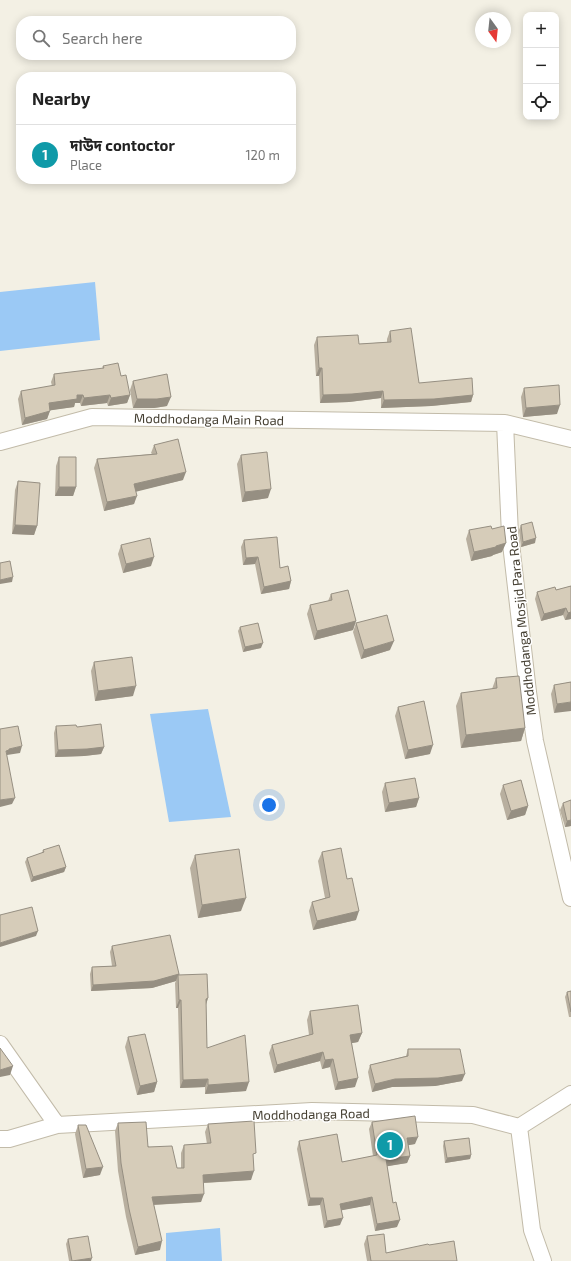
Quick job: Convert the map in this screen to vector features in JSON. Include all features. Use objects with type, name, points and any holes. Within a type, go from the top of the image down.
[{"type":"street","name":"Moddhodanga Main Road","points":[[0,442],[92,417],[505,423]]},
{"type":"street","points":[[505,423],[571,439]]},
{"type":"street","name":"Moddhodanga Mosjid Para Road","points":[[505,423],[510,535],[528,692],[535,741],[571,898]]},
{"type":"street","points":[[0,1044],[57,1124]]},
{"type":"street","points":[[543,1261],[532,1230],[519,1127],[571,1094]]},
{"type":"street","name":"Moddhodanga Road","points":[[0,1139],[9,1139],[57,1124],[312,1111],[472,1115],[519,1127]]},
{"type":"water","points":[[95,282],[100,340],[0,351],[0,292]]},
{"type":"water","points":[[208,709],[231,817],[169,822],[150,714]]},
{"type":"water","points":[[220,1228],[222,1261],[166,1261],[166,1233]]},
{"type":"building","points":[[411,328],[419,383],[472,378],[473,395],[434,399],[384,400],[383,391],[323,395],[322,368],[319,368],[317,337],[358,335],[359,344],[391,342],[390,331]]},
{"type":"building","points":[[118,363],[121,376],[126,375],[130,395],[111,398],[110,395],[84,398],[83,395],[77,395],[77,399],[49,403],[50,411],[25,418],[21,391],[55,385],[54,374],[104,368],[103,366]]},
{"type":"building","points":[[167,374],[171,397],[137,399],[133,381]]},
{"type":"building","points":[[559,385],[560,405],[526,408],[524,388]]},
{"type":"building","points":[[178,439],[186,472],[134,484],[137,496],[107,502],[97,459],[157,454],[154,445]]},
{"type":"building","points":[[267,452],[271,489],[245,492],[241,455]]},
{"type":"building","points":[[59,457],[76,457],[76,487],[59,487]]},
{"type":"building","points":[[18,481],[40,483],[37,526],[15,525]]},
{"type":"building","points":[[532,522],[536,538],[523,542],[521,525]]},
{"type":"building","points":[[491,526],[492,529],[504,526],[506,543],[474,552],[469,530]]},
{"type":"building","points":[[277,537],[280,568],[288,566],[291,581],[264,587],[258,557],[246,558],[244,540]]},
{"type":"building","points":[[150,538],[154,557],[126,564],[121,545]]},
{"type":"building","points":[[10,561],[13,577],[0,580],[0,563]]},
{"type":"building","points":[[571,586],[571,612],[568,613],[566,608],[544,614],[537,592],[555,587],[556,590]]},
{"type":"building","points":[[348,590],[356,621],[317,631],[310,605],[332,600],[331,594]]},
{"type":"building","points":[[387,615],[394,641],[364,650],[356,623]]},
{"type":"building","points":[[258,623],[263,643],[245,647],[240,627]]},
{"type":"building","points":[[132,657],[136,686],[98,691],[94,662]]},
{"type":"building","points":[[519,676],[525,728],[466,735],[461,693],[497,688],[496,678]]},
{"type":"building","points":[[571,682],[571,702],[557,704],[554,685]]},
{"type":"building","points":[[424,701],[433,745],[408,750],[398,707]]},
{"type":"building","points":[[101,724],[104,747],[58,750],[56,726],[76,725],[77,727]]},
{"type":"building","points":[[18,726],[22,746],[6,751],[15,798],[0,800],[0,729]]},
{"type":"building","points":[[415,778],[419,798],[389,803],[385,783]]},
{"type":"building","points":[[521,780],[528,806],[511,811],[503,785]]},
{"type":"building","points":[[571,800],[571,820],[567,821],[563,803]]},
{"type":"building","points":[[59,845],[66,867],[33,877],[27,858],[44,852],[43,850]]},
{"type":"building","points":[[341,848],[347,879],[352,878],[359,911],[317,921],[312,902],[330,897],[322,852]]},
{"type":"building","points":[[239,849],[246,898],[202,905],[195,855]]},
{"type":"building","points":[[32,907],[38,931],[0,943],[0,915]]},
{"type":"building","points":[[170,935],[179,974],[154,981],[93,985],[92,967],[116,966],[112,946]]},
{"type":"building","points":[[207,974],[207,1048],[245,1035],[249,1082],[208,1085],[208,1079],[183,1080],[181,1000],[179,1000],[178,975]]},
{"type":"building","points":[[571,991],[571,1012],[567,992]]},
{"type":"building","points":[[358,1005],[362,1033],[350,1035],[358,1078],[338,1082],[333,1059],[325,1060],[323,1052],[277,1065],[272,1045],[313,1034],[310,1011]]},
{"type":"building","points":[[145,1034],[157,1082],[140,1086],[128,1037]]},
{"type":"building","points":[[0,1048],[13,1066],[0,1070]]},
{"type":"building","points":[[408,1049],[460,1049],[465,1074],[438,1078],[395,1079],[375,1084],[370,1065],[408,1056]]},
{"type":"building","points":[[415,1116],[418,1137],[407,1138],[410,1156],[386,1159],[393,1203],[396,1202],[400,1220],[377,1224],[372,1197],[340,1204],[343,1218],[327,1221],[323,1198],[310,1198],[299,1141],[337,1134],[342,1162],[377,1155],[372,1122]]},
{"type":"building","points":[[254,1121],[256,1153],[253,1154],[254,1171],[203,1175],[204,1194],[152,1197],[162,1241],[138,1247],[129,1209],[121,1163],[118,1123],[146,1122],[148,1147],[172,1146],[177,1168],[184,1168],[184,1145],[211,1143],[208,1124]]},
{"type":"building","points":[[78,1125],[86,1125],[103,1167],[86,1169]]},
{"type":"building","points":[[469,1138],[471,1155],[447,1158],[444,1141]]},
{"type":"building","points":[[384,1234],[386,1253],[428,1244],[454,1241],[457,1261],[371,1261],[367,1236]]},
{"type":"building","points":[[88,1236],[92,1258],[72,1261],[68,1239]]},
{"type":"place","name":"দাউদ contoctor","points":[[390,1145]]}]
